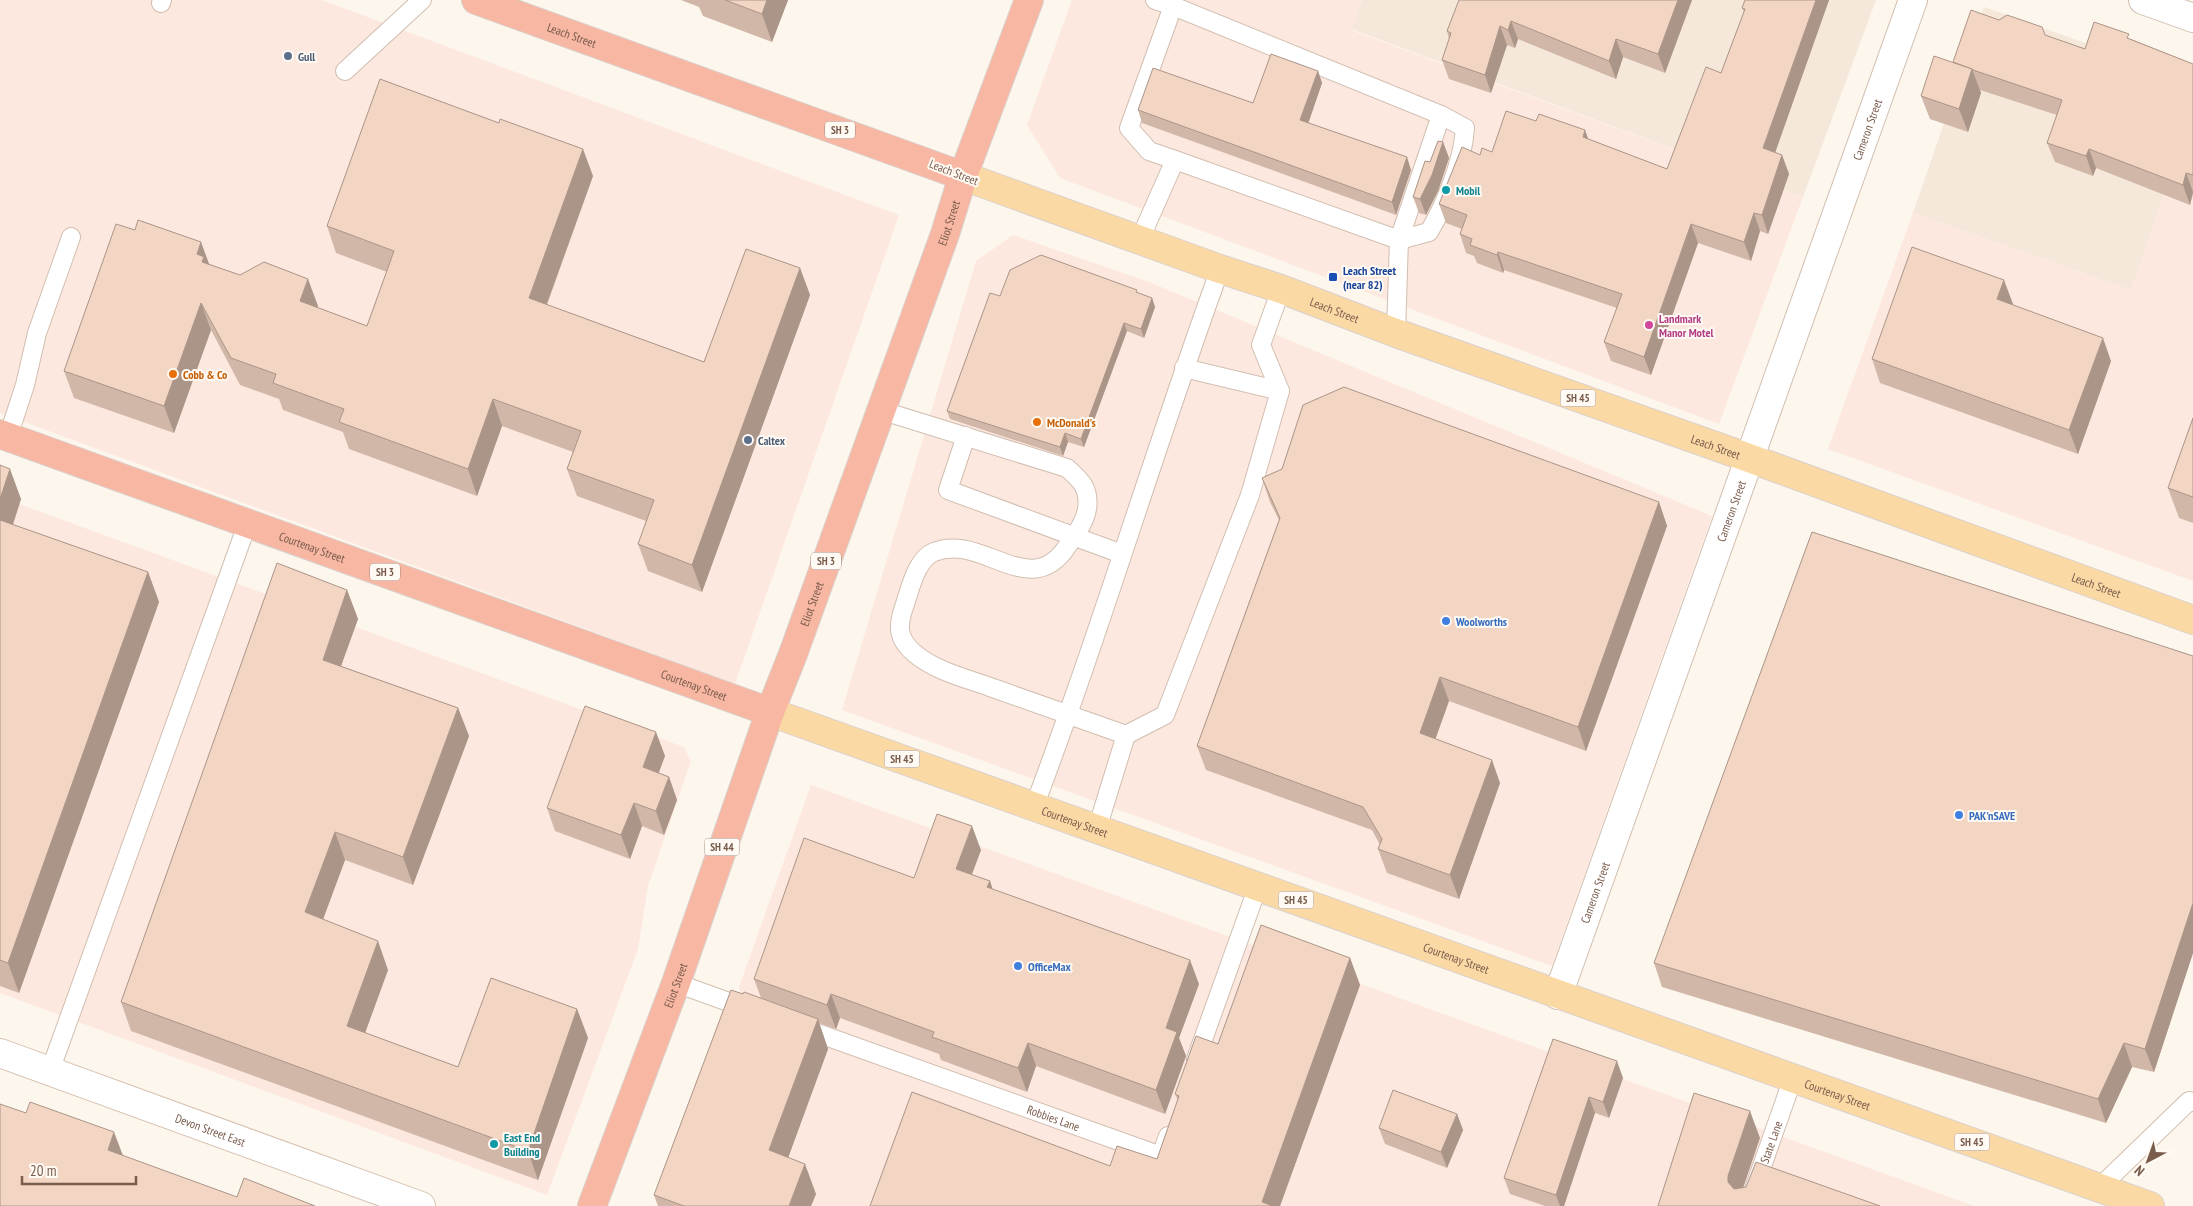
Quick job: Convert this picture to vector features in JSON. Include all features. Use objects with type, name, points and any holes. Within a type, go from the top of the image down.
[{"type":"highway","name":"Leach Street","points":[[476,0],[963,176]]},
{"type":"highway","name":"Eliot Street","points":[[592,1206],[676,983],[770,712],[793,654],[945,234],[963,176],[1029,0]]},
{"type":"highway","name":"Courtenay Street","points":[[4,435],[770,712]]},
{"type":"main road","name":"Leach Street","points":[[963,176],[1140,239],[1220,270],[1281,289],[1396,333],[1750,458],[2193,620]]},
{"type":"main road","name":"Courtenay Street","points":[[770,712],[2150,1206]]},
{"type":"street","name":"Cameron Street","points":[[1558,995],[1914,0]]},
{"type":"street","points":[[2143,0],[2193,18]]},
{"type":"street","name":"Devon Street East","points":[[0,1053],[421,1206]]},
{"type":"lane","points":[[345,71],[422,0]]},
{"type":"lane","points":[[1155,0],[1173,6],[1441,114],[1465,128],[1464,145],[1459,162],[1429,232],[1400,240],[1149,151],[1129,128],[1173,6]]},
{"type":"lane","points":[[1396,333],[1400,240],[1441,114]]},
{"type":"lane","points":[[1140,239],[1175,160]]},
{"type":"lane","points":[[4,435],[25,385],[37,333],[71,237]]},
{"type":"lane","points":[[1034,807],[1069,715],[1184,368],[1220,270]]},
{"type":"lane","points":[[1096,829],[1126,735],[1165,715],[1250,495],[1280,391],[1261,345],[1281,289]]},
{"type":"lane","points":[[1184,368],[1280,391]]},
{"type":"lane","points":[[880,410],[1067,468],[1083,482],[1088,500],[1086,518],[1063,553],[1048,567],[1026,570],[963,549],[944,549],[928,555],[918,571],[900,618],[899,635],[905,645],[936,667],[1126,735]]},
{"type":"lane","points":[[966,436],[948,490],[1122,554]]},
{"type":"lane","points":[[50,1071],[248,522]]},
{"type":"lane","points":[[1191,1072],[1258,886]]},
{"type":"lane","points":[[676,983],[767,1016]]},
{"type":"lane","name":"Robbies Lane","points":[[785,1022],[1161,1156],[1174,1118]]},
{"type":"lane","name":"State Lane","points":[[1748,1206],[1793,1078]]},
{"type":"lane","points":[[2100,1188],[2189,1101],[2193,1102]]},
{"type":"shaded area","points":[[0,0],[322,0],[899,215],[735,684],[0,413]]},
{"type":"shaded area","points":[[1072,0],[1362,0],[1351,30],[1803,197],[1719,424],[1060,178],[1027,125]]},
{"type":"shaded area","points":[[1362,0],[1876,0],[1803,197],[1351,29]]},
{"type":"shaded area","points":[[1984,7],[2193,81],[2193,113],[2131,290],[1913,213]]},
{"type":"shaded area","points":[[2193,113],[2193,581],[1828,449],[1913,213],[2131,290]]},
{"type":"shaded area","points":[[1013,235],[1149,282],[1712,516],[1552,966],[842,710],[976,261]]},
{"type":"shaded area","points":[[0,497],[684,747],[691,761],[648,886],[638,949],[547,1195],[0,993]]},
{"type":"shaded area","points":[[811,785],[1974,1206],[673,1206],[745,1012],[739,987]]},
{"type":"building","points":[[725,0],[767,0],[762,14]]},
{"type":"building","points":[[1459,0],[1678,0],[1658,54],[1616,39],[1609,61],[1511,21],[1508,30],[1500,26],[1485,75],[1442,60],[1451,33],[1447,31]]},
{"type":"building","points":[[1745,0],[1816,0],[1763,148],[1782,155],[1762,215],[1754,213],[1744,242],[1691,224],[1644,357],[1604,342],[1622,294],[1498,252],[1497,255],[1470,245],[1472,239],[1460,234],[1467,215],[1439,204],[1462,147],[1480,155],[1482,148],[1492,152],[1506,111],[1536,121],[1539,114],[1585,130],[1583,137],[1667,169],[1706,67],[1721,73],[1745,9],[1742,8]]},
{"type":"building","points":[[1971,10],[1999,20],[2007,15],[2042,27],[2045,35],[2085,49],[2094,22],[2129,34],[2127,38],[2193,64],[2193,175],[2186,173],[2183,185],[2089,149],[2086,156],[2047,143],[2062,100],[1953,62]]},
{"type":"building","points":[[1271,54],[1318,71],[1300,120],[1407,157],[1392,202],[1138,110],[1153,68],[1253,103]]},
{"type":"building","points":[[1934,56],[1972,69],[1959,109],[1921,96]]},
{"type":"building","points":[[380,79],[499,123],[500,119],[583,149],[529,298],[704,362],[746,249],[800,268],[692,565],[638,544],[654,500],[567,469],[581,431],[493,399],[468,469],[339,422],[344,409],[273,383],[276,374],[231,358],[201,303],[164,406],[64,371],[116,224],[135,230],[138,220],[201,242],[197,254],[204,257],[202,262],[240,275],[264,262],[308,279],[300,301],[367,326],[394,251],[327,226]]},
{"type":"building","points":[[1438,141],[1443,142],[1432,175],[1420,199],[1413,197],[1425,161],[1430,162]]},
{"type":"building","points":[[1912,247],[2004,280],[1997,299],[2103,338],[2069,430],[1872,359]]},
{"type":"building","points":[[1041,255],[1137,290],[1136,292],[1152,298],[1141,329],[1124,323],[1081,439],[1065,433],[1060,447],[947,411],[990,293],[1000,296],[1010,270]]},
{"type":"building","name":"Woolworths","points":[[1344,387],[1659,502],[1578,727],[1440,677],[1420,733],[1492,760],[1450,875],[1378,849],[1382,839],[1363,807],[1197,746],[1280,518],[1262,478],[1282,469],[1303,405]]},
{"type":"building","points":[[2193,418],[2193,497],[2168,488]]},
{"type":"building","points":[[0,465],[10,469],[0,499]]},
{"type":"building","points":[[0,520],[148,572],[8,963],[0,960]]},
{"type":"building","name":"PAK'nSAVE","points":[[1812,532],[2193,656],[2193,903],[2145,1049],[2124,1043],[2098,1099],[1654,963]]},
{"type":"building","points":[[277,563],[347,590],[323,660],[458,708],[403,857],[335,832],[305,912],[378,941],[347,1026],[458,1067],[491,978],[577,1009],[528,1151],[121,1002]]},
{"type":"building","points":[[585,706],[656,732],[643,767],[669,777],[656,811],[634,803],[621,835],[547,808]]},
{"type":"building","points":[[937,814],[972,826],[956,869],[990,881],[987,887],[1190,960],[1166,1028],[1177,1032],[1156,1090],[1028,1043],[1018,1068],[932,1037],[934,1032],[831,994],[827,1005],[754,979],[804,838],[914,878]]},
{"type":"building","points":[[1261,925],[1350,958],[1262,1202],[1273,1206],[870,1206],[912,1092],[1110,1166],[1117,1146],[1157,1159],[1179,1096],[1175,1094],[1196,1036],[1218,1044]]},
{"type":"building","points":[[731,990],[743,994],[744,992],[818,1019],[769,1150],[805,1164],[789,1206],[684,1206],[654,1195]]},
{"type":"building","points":[[1553,1039],[1617,1061],[1603,1102],[1589,1097],[1556,1195],[1504,1178]]},
{"type":"building","points":[[1393,1090],[1457,1114],[1441,1152],[1379,1128]]},
{"type":"building","points":[[1694,1093],[1750,1111],[1728,1176],[1728,1182],[1734,1189],[1746,1187],[1756,1162],[1880,1206],[1658,1206]]},
{"type":"building","points":[[30,1102],[114,1132],[108,1150],[237,1197],[244,1178],[315,1206],[0,1206],[0,1104],[26,1113]]},
{"type":"place","name":"Gull","points":[[288,56]]},
{"type":"place","name":"Mobil","points":[[1446,190]]},
{"type":"place","name":"Leach Street (near 82)","points":[[1333,277]]},
{"type":"place","name":"Landmark Manor Motel","points":[[1649,325]]},
{"type":"place","name":"Cobb & Co","points":[[173,374]]},
{"type":"place","name":"McDonald's","points":[[1037,422]]},
{"type":"place","name":"Caltex","points":[[748,440]]},
{"type":"place","name":"Woolworths","points":[[1446,621]]},
{"type":"place","name":"PAK'nSAVE","points":[[1959,815]]},
{"type":"place","name":"OfficeMax","points":[[1018,966]]},
{"type":"place","name":"East End Building","points":[[494,1144]]}]
